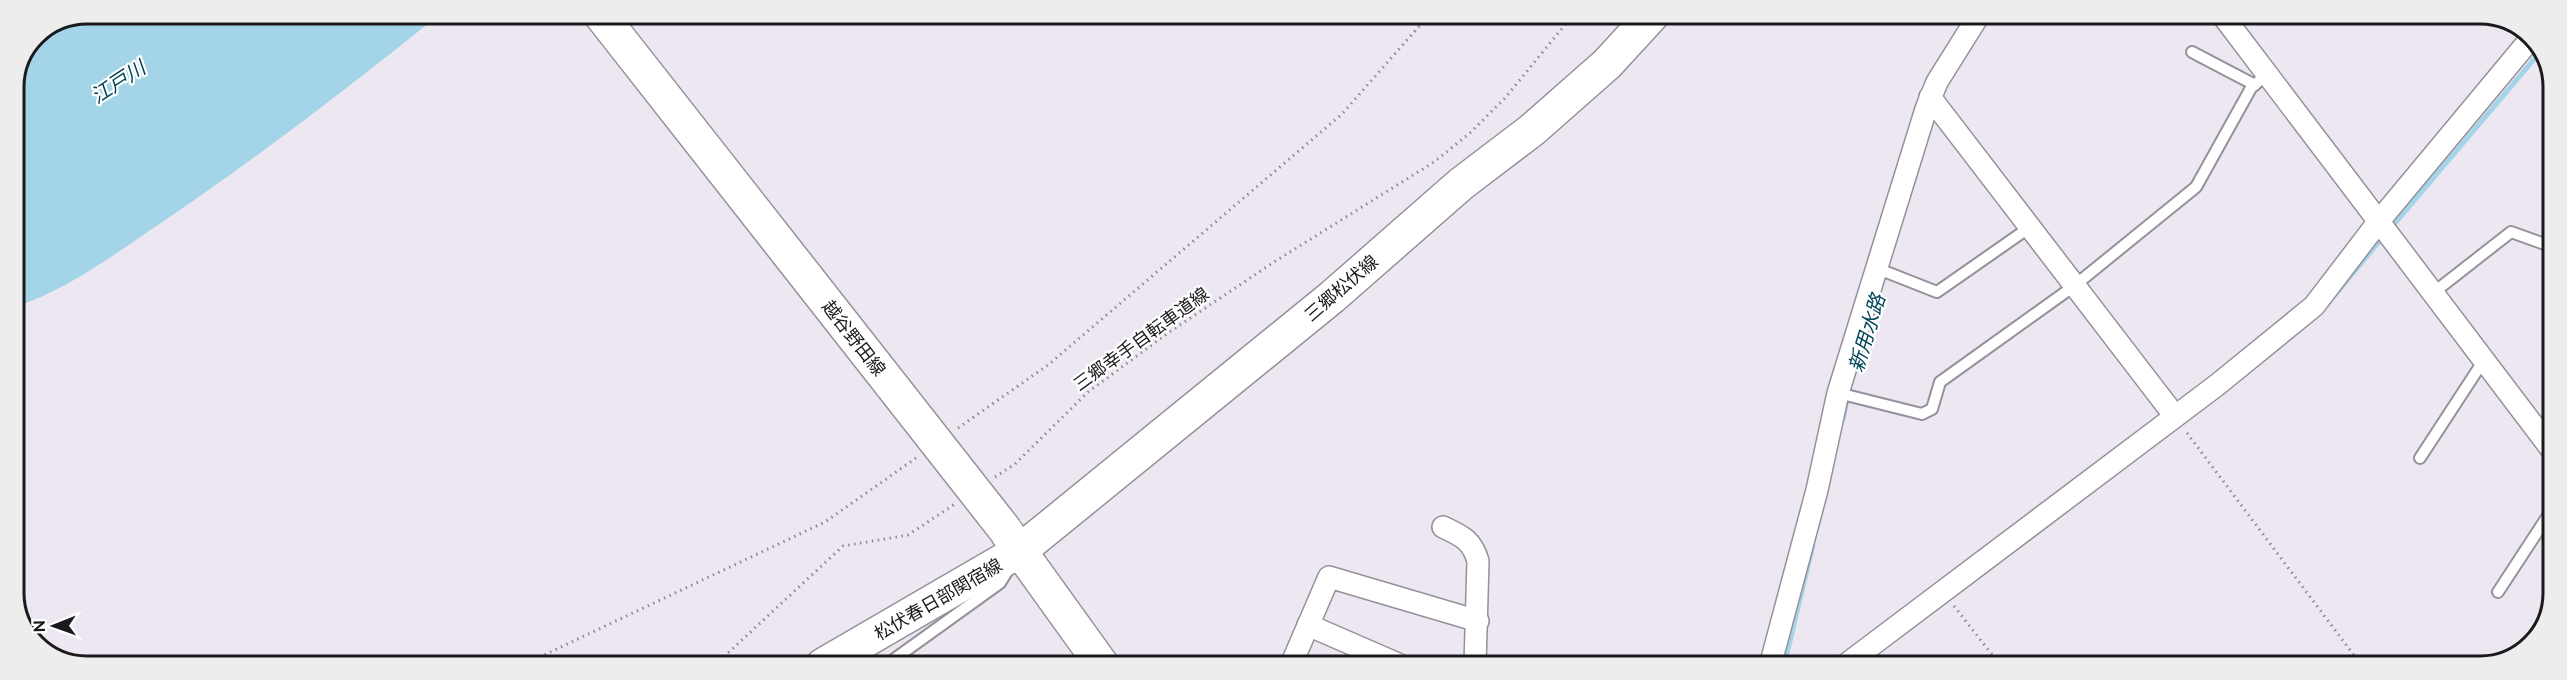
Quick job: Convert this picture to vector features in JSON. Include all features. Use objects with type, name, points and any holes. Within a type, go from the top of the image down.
[{"type":"main road","name":"越谷野田線","points":[[608,24],[1013,541],[1096,656]]},
{"type":"main road","name":"三郷松伏線","points":[[1013,541],[1315,311],[1461,184],[1532,130],[1607,64],[1644,24]]},
{"type":"main road","name":"松伏春日部関宿線","points":[[837,656],[1013,541]]},
{"type":"street","points":[[1773,656],[1817,490],[1838,393],[1930,97],[1974,24]]},
{"type":"street","points":[[2228,24],[2261,80],[2379,221],[2543,438]]},
{"type":"street","points":[[1857,656],[2174,415],[2217,385],[2314,306],[2379,221],[2526,45]]},
{"type":"street","points":[[1930,97],[2174,415]]},
{"type":"street","points":[[1443,527],[1467,538],[1474,548],[1478,561],[1476,656]]},
{"type":"street","points":[[1295,656],[1329,577],[1478,621]]},
{"type":"street","points":[[1308,625],[1379,656]]},
{"type":"lane","points":[[1838,393],[1922,414],[1932,409],[1940,382],[2074,286],[2196,187],[2261,80],[2192,52]]},
{"type":"lane","points":[[1876,268],[1938,292],[2030,227]]},
{"type":"lane","points":[[2433,293],[2511,232],[2543,243]]},
{"type":"lane","points":[[2420,458],[2484,360]]},
{"type":"lane","points":[[2498,592],[2543,524]]},
{"type":"lane","points":[[899,656],[1000,583],[1013,541]]},
{"type":"path","points":[[1342,114],[1421,24]]},
{"type":"path","name":"三郷幸手自転車道線","points":[[986,483],[1015,464],[1088,392],[1168,333],[1274,262],[1434,162],[1470,133],[1505,98],[1566,24]]},
{"type":"path","points":[[2174,415],[2355,656]]},
{"type":"path","points":[[725,656],[843,546],[908,535],[956,503]]},
{"type":"path","points":[[1943,591],[1993,656]]},
{"type":"water","name":"江戸川","points":[[87,24],[428,24],[299,124],[189,204],[85,273],[24,304],[24,87],[29,63],[35,52],[52,35],[75,25]]},
{"type":"waterway","points":[[2391,228],[2536,57]]},
{"type":"waterway","points":[[2329,302],[2383,237]]},
{"type":"waterway","name":"新用水路","points":[[1843,419],[1848,396]]},
{"type":"waterway","name":"新用水路","points":[[1786,656],[1813,545]]}]
